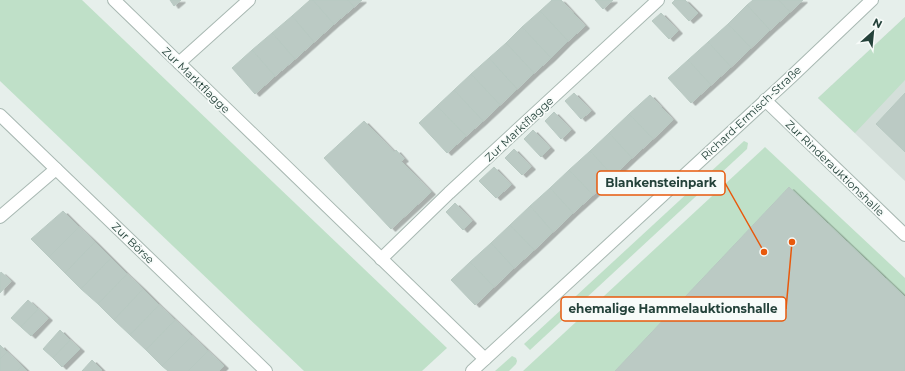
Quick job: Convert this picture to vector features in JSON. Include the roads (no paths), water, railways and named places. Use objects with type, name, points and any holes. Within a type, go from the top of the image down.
[{"type":"street","name":"Zur Marktflagge","points":[[114,0],[485,359]]},
{"type":"street","points":[[178,63],[249,0]]},
{"type":"street","name":"Zur Marktflagge","points":[[382,259],[449,194],[658,0]]},
{"type":"street","name":"Richard-Ermisch-Straße","points":[[472,371],[872,0]]},
{"type":"street","name":"Zur Rinderauktionshalle","points":[[765,100],[905,235]]},
{"type":"street","name":"Zur Börse","points":[[0,115],[266,371]]},
{"type":"street","points":[[0,217],[56,169]]},
{"type":"place","name":"ehemalige Hammelauktionshalle","points":[[792,242]]},
{"type":"place","name":"Blankensteinpark","points":[[764,252]]}]
